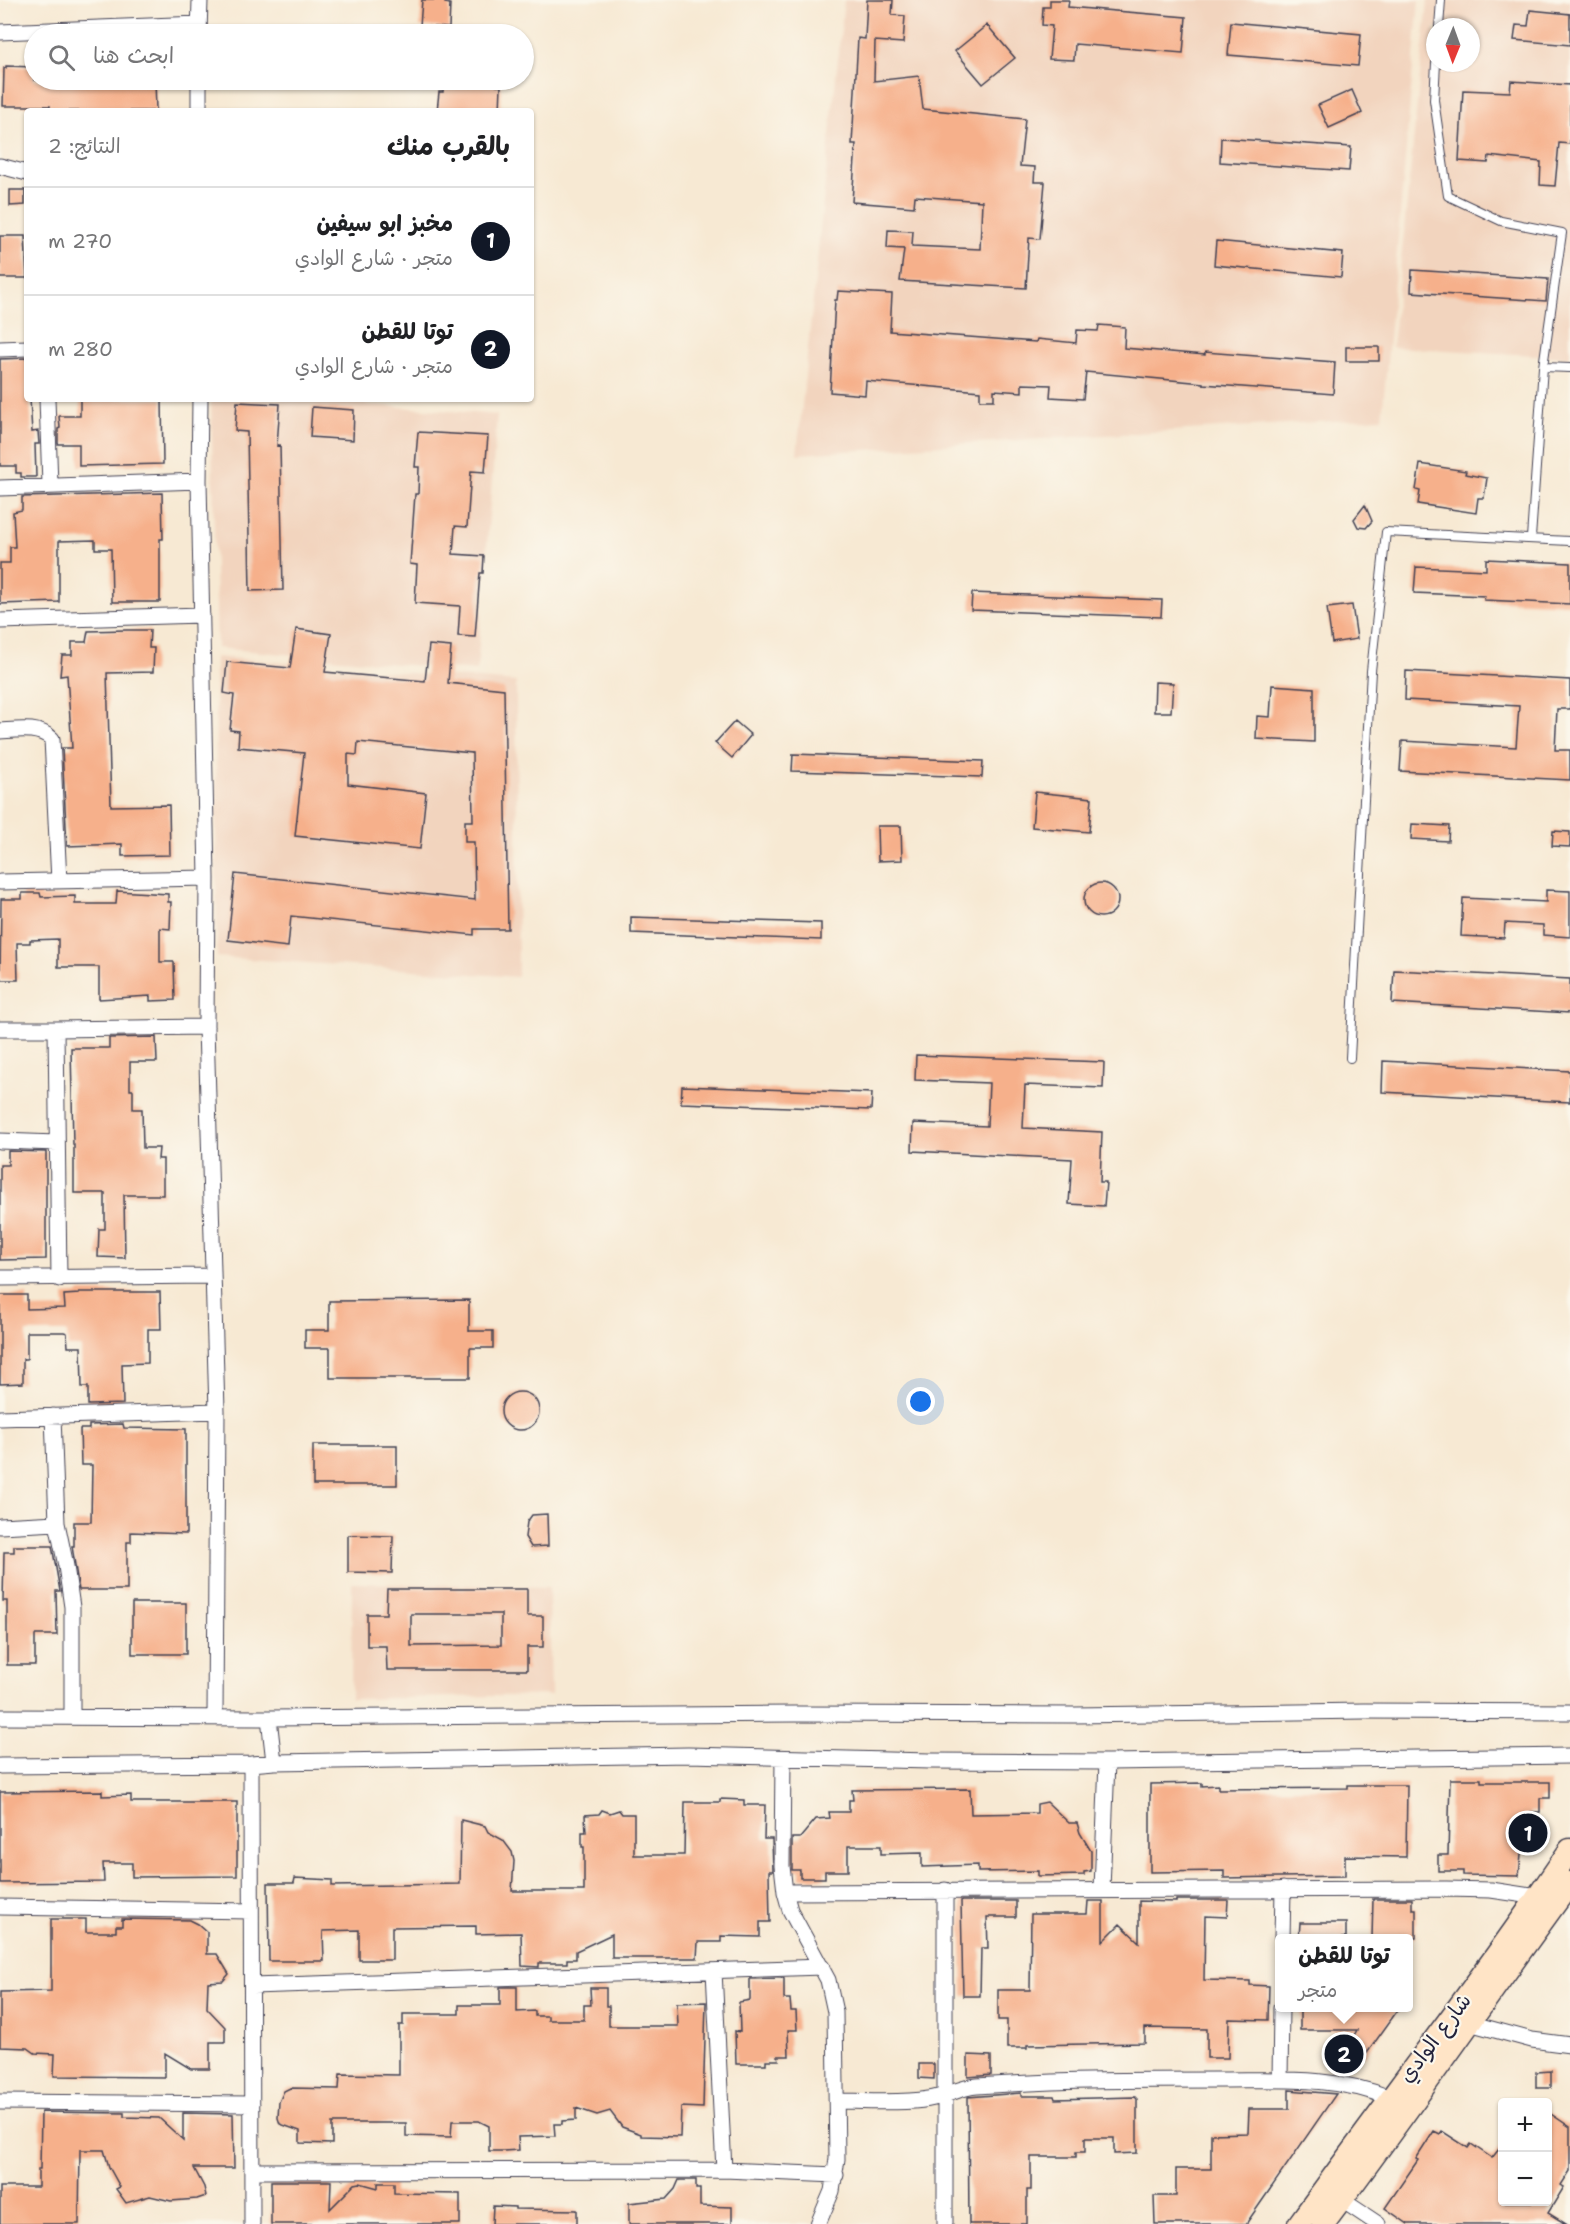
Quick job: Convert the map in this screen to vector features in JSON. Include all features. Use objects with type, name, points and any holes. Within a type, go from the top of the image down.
[{"type":"main road","name":"شارع الوادي","points":[[1299,2224],[1390,2098],[1467,1998],[1570,1850]]},
{"type":"main road","name":"شارع الوادي","points":[[1323,2224],[1413,2105],[1570,1882]]},
{"type":"street","points":[[199,24],[200,0]]},
{"type":"street","points":[[0,32],[24,32]]},
{"type":"street","points":[[199,90],[199,108]]},
{"type":"street","points":[[0,166],[24,172]]},
{"type":"street","points":[[0,349],[24,348]]},
{"type":"street","points":[[47,402],[50,485]]},
{"type":"street","points":[[200,402],[199,481],[207,878],[206,1027],[217,1411],[215,1717]]},
{"type":"street","points":[[0,488],[199,481]]},
{"type":"street","points":[[0,621],[202,615]]},
{"type":"street","points":[[0,730],[45,732],[52,739],[59,881]]},
{"type":"street","points":[[0,882],[207,878]]},
{"type":"street","points":[[0,1029],[206,1027]]},
{"type":"street","points":[[56,1029],[59,1279]]},
{"type":"street","points":[[0,1141],[57,1143]]},
{"type":"street","points":[[0,1278],[212,1276]]},
{"type":"street","points":[[0,1418],[217,1411]]},
{"type":"street","points":[[53,1416],[57,1523],[72,1607],[72,1716]]},
{"type":"street","points":[[0,1526],[57,1523]]},
{"type":"street","points":[[0,1717],[269,1718],[784,1714],[1075,1715],[1364,1711],[1570,1712]]},
{"type":"street","points":[[269,1718],[274,1762]]},
{"type":"street","points":[[0,1766],[251,1764],[688,1755],[930,1761],[1107,1762],[1570,1756]]},
{"type":"street","points":[[783,1758],[782,1866],[785,1892],[790,1910],[828,1980],[835,2012],[838,2101],[836,2175],[827,2207],[818,2224]]},
{"type":"street","points":[[1102,1889],[1107,1762]]},
{"type":"street","points":[[251,1764],[252,2224]]},
{"type":"street","points":[[785,1892],[1102,1889],[1491,1890],[1538,1897]]},
{"type":"street","points":[[1282,1934],[1283,1889]]},
{"type":"street","points":[[945,1890],[945,2224]]},
{"type":"street","points":[[0,1907],[251,1911]]},
{"type":"street","points":[[252,1986],[822,1968]]},
{"type":"street","points":[[714,1971],[724,2170]]},
{"type":"street","points":[[1280,2080],[1281,2012]]},
{"type":"street","points":[[1469,2023],[1532,2040],[1570,2045]]},
{"type":"street","points":[[838,2101],[916,2100],[945,2095],[973,2086],[1076,2080],[1280,2080],[1367,2088],[1390,2098]]},
{"type":"street","points":[[0,2102],[252,2104]]},
{"type":"street","points":[[252,2171],[724,2170],[836,2175]]},
{"type":"street","points":[[1341,2200],[1378,2224]]},
{"type":"lane","points":[[1440,18],[1441,0]]},
{"type":"lane","points":[[1436,72],[1434,100],[1448,196],[1502,221],[1562,233],[1543,367],[1531,538]]},
{"type":"lane","points":[[1543,367],[1570,368]]},
{"type":"lane","points":[[1350,1058],[1371,671],[1386,532],[1570,541]]},
{"type":"shaded area","points":[[844,0],[1419,0],[1382,418],[797,454]]},
{"type":"shaded area","points":[[1428,0],[1570,0],[1570,357],[1392,347],[1426,19],[1426,72],[1480,72],[1480,18],[1426,18]]},
{"type":"shaded area","points":[[211,402],[340,402],[497,415],[477,671],[217,648]]},
{"type":"shaded area","points":[[215,657],[516,682],[518,977],[217,957]]},
{"type":"shaded area","points":[[352,1583],[549,1587],[551,1695],[351,1699]]},
{"type":"building","points":[[422,0],[446,0],[445,3],[450,4],[449,24],[420,24]]},
{"type":"building","points":[[867,0],[893,0],[892,15],[905,16],[903,43],[875,41],[874,81],[919,76],[923,109],[1025,119],[1020,166],[1035,167],[1034,182],[1045,182],[1040,239],[1029,238],[1026,288],[900,281],[904,249],[887,248],[888,230],[913,231],[912,246],[980,249],[982,201],[915,196],[914,207],[852,202],[856,144],[852,144],[858,38],[865,39]]},
{"type":"building","points":[[1050,0],[1069,0],[1068,7],[1186,17],[1183,53],[1075,44],[1074,60],[1049,59],[1052,26],[1042,25],[1043,7],[1050,7]]},
{"type":"building","points":[[1530,10],[1570,14],[1570,45],[1514,40],[1516,25],[1528,26]]},
{"type":"building","points":[[1231,22],[1361,34],[1358,66],[1228,55]]},
{"type":"building","points":[[987,25],[1015,58],[983,84],[955,51]]},
{"type":"building","points":[[6,66],[24,67],[24,90],[155,90],[156,108],[3,106],[4,68]]},
{"type":"building","points":[[1511,81],[1570,85],[1570,144],[1559,143],[1555,186],[1540,185],[1541,162],[1489,156],[1488,163],[1459,161],[1463,90],[1510,92]]},
{"type":"building","points":[[443,90],[501,90],[500,108],[437,108],[439,92]]},
{"type":"building","points":[[1352,90],[1362,113],[1329,128],[1318,105]]},
{"type":"building","points":[[1221,138],[1351,147],[1349,171],[1220,162]]},
{"type":"building","points":[[10,190],[24,190],[24,205],[10,206]]},
{"type":"building","points":[[0,236],[24,236],[24,278],[0,278]]},
{"type":"building","points":[[1216,241],[1343,253],[1341,277],[1214,265]]},
{"type":"building","points":[[1412,270],[1548,279],[1546,301],[1411,292]]},
{"type":"building","points":[[838,291],[892,294],[890,331],[1076,343],[1077,330],[1098,331],[1099,325],[1125,327],[1124,348],[1335,362],[1333,394],[1086,372],[1083,399],[1050,397],[1051,385],[1022,384],[1022,392],[994,390],[994,400],[980,400],[980,391],[866,381],[865,395],[830,392],[835,300],[837,300]]},
{"type":"building","points":[[1346,347],[1379,347],[1379,361],[1346,361]]},
{"type":"building","points":[[24,358],[24,402],[30,402],[32,432],[38,431],[39,444],[35,444],[36,477],[21,477],[21,473],[16,473],[16,466],[0,466],[0,359]]},
{"type":"building","points":[[80,402],[162,402],[163,464],[79,466],[79,444],[58,444],[58,429],[60,428],[59,416],[80,416]]},
{"type":"building","points":[[237,402],[280,404],[277,446],[280,445],[283,590],[250,591],[247,432],[235,431]]},
{"type":"building","points":[[312,407],[354,410],[353,440],[310,437]]},
{"type":"building","points":[[418,432],[488,436],[485,472],[471,471],[467,527],[455,526],[453,554],[484,556],[483,573],[480,573],[475,637],[458,636],[460,606],[415,603],[417,565],[410,564],[415,494],[418,494],[419,467],[415,467]]},
{"type":"building","points":[[1420,464],[1466,471],[1465,474],[1487,478],[1484,498],[1478,498],[1476,513],[1418,504],[1420,491],[1416,490]]},
{"type":"building","points":[[162,493],[163,539],[160,539],[160,602],[112,602],[111,549],[95,549],[95,540],[59,541],[59,602],[0,604],[0,563],[10,563],[10,547],[15,547],[13,512],[22,510],[22,497]]},
{"type":"building","points":[[1365,505],[1372,521],[1366,528],[1358,527],[1354,519]]},
{"type":"building","points":[[1486,559],[1570,563],[1570,604],[1484,600],[1485,596],[1414,593],[1416,567],[1486,570]]},
{"type":"building","points":[[972,593],[1162,600],[1161,617],[971,610]]},
{"type":"building","points":[[1352,605],[1357,639],[1332,643],[1327,608]]},
{"type":"building","points":[[296,629],[331,634],[325,672],[425,681],[429,645],[451,647],[448,683],[504,689],[508,929],[474,929],[474,935],[291,916],[288,947],[228,940],[235,874],[475,900],[474,842],[465,842],[465,821],[473,821],[472,753],[358,742],[357,755],[348,754],[348,784],[426,793],[420,849],[295,836],[304,753],[238,747],[239,731],[230,730],[234,695],[224,693],[227,662],[290,668]]},
{"type":"building","points":[[150,630],[149,648],[154,648],[153,672],[107,673],[111,806],[169,805],[170,855],[122,856],[122,844],[67,846],[62,748],[72,748],[67,675],[60,676],[62,655],[72,655],[72,642],[86,642],[88,631]]},
{"type":"building","points":[[1406,671],[1570,680],[1570,709],[1557,709],[1555,750],[1570,750],[1570,780],[1400,771],[1402,741],[1516,747],[1519,706],[1405,700]]},
{"type":"building","points":[[1155,682],[1173,683],[1171,712],[1154,712]]},
{"type":"building","points":[[1272,685],[1314,688],[1314,742],[1256,739],[1257,716],[1270,717]]},
{"type":"building","points":[[735,721],[751,735],[732,758],[715,743]]},
{"type":"building","points":[[793,754],[983,761],[982,777],[792,771]]},
{"type":"building","points":[[1035,792],[1092,798],[1089,832],[1032,827]]},
{"type":"building","points":[[1412,824],[1449,826],[1448,841],[1411,839]]},
{"type":"building","points":[[877,826],[901,826],[902,860],[878,861]]},
{"type":"building","points":[[1553,831],[1570,832],[1570,847],[1552,846]]},
{"type":"building","points":[[1101,883],[1113,888],[1118,900],[1113,912],[1101,917],[1089,912],[1084,900],[1089,888]]},
{"type":"building","points":[[1546,890],[1570,891],[1570,937],[1543,935],[1543,925],[1505,923],[1504,938],[1461,936],[1463,898],[1546,902]]},
{"type":"building","points":[[117,891],[168,894],[168,902],[171,902],[170,929],[160,928],[160,962],[174,962],[175,1000],[150,1001],[150,996],[99,999],[99,967],[58,967],[58,939],[17,943],[18,980],[0,980],[1,899],[22,899],[22,893],[40,893],[41,897],[75,896],[75,904],[116,904]]},
{"type":"building","points":[[631,917],[821,923],[821,940],[631,933]]},
{"type":"building","points":[[1394,970],[1570,979],[1570,1013],[1392,1003]]},
{"type":"building","points":[[156,1037],[157,1062],[130,1062],[130,1090],[133,1090],[133,1109],[142,1109],[143,1148],[159,1148],[158,1159],[163,1159],[163,1195],[124,1195],[125,1258],[98,1257],[99,1229],[105,1229],[105,1193],[74,1193],[71,1048],[109,1048],[109,1038]]},
{"type":"building","points":[[916,1055],[1104,1062],[1103,1088],[1025,1085],[1023,1128],[1102,1132],[1100,1182],[1106,1182],[1104,1206],[1069,1204],[1072,1159],[912,1151],[913,1123],[987,1126],[989,1083],[915,1080]]},
{"type":"building","points":[[1383,1061],[1570,1071],[1570,1102],[1382,1092]]},
{"type":"building","points":[[682,1086],[872,1093],[871,1110],[681,1103]]},
{"type":"building","points":[[8,1151],[46,1152],[46,1259],[0,1260],[0,1165],[8,1165]]},
{"type":"building","points":[[79,1292],[160,1292],[161,1329],[148,1329],[148,1363],[122,1364],[123,1404],[88,1405],[88,1387],[82,1387],[81,1347],[68,1347],[67,1333],[64,1332],[27,1332],[27,1359],[23,1359],[23,1383],[0,1384],[0,1295],[27,1295],[27,1309],[65,1308],[64,1295],[79,1294]]},
{"type":"building","points":[[469,1300],[469,1331],[493,1331],[493,1348],[470,1348],[470,1378],[330,1378],[330,1348],[305,1348],[305,1330],[329,1330],[329,1301]]},
{"type":"building","points":[[520,1392],[533,1398],[539,1411],[533,1424],[520,1430],[507,1424],[501,1411],[507,1398]]},
{"type":"building","points":[[123,1424],[124,1428],[186,1429],[186,1534],[131,1532],[131,1542],[127,1542],[127,1590],[79,1590],[72,1546],[74,1546],[74,1522],[91,1522],[92,1465],[81,1465],[80,1429],[89,1429],[89,1425]]},
{"type":"building","points":[[313,1445],[397,1445],[397,1485],[313,1485]]},
{"type":"building","points":[[547,1514],[548,1546],[531,1547],[525,1537],[527,1522],[532,1515]]},
{"type":"building","points":[[348,1535],[393,1536],[392,1573],[348,1572]]},
{"type":"building","points":[[14,1546],[52,1546],[56,1568],[60,1591],[56,1591],[57,1635],[35,1635],[35,1665],[7,1665],[7,1601],[3,1601],[4,1552],[14,1552]]},
{"type":"building","points":[[387,1589],[527,1589],[527,1616],[543,1616],[543,1647],[527,1647],[527,1670],[387,1670],[386,1646],[367,1646],[367,1614],[386,1614]],"holes":[[[411,1614],[501,1614],[501,1645],[411,1646]]]},
{"type":"building","points":[[132,1603],[186,1603],[186,1654],[132,1654]]},
{"type":"building","points":[[1450,1779],[1481,1779],[1481,1782],[1550,1782],[1550,1798],[1540,1798],[1540,1812],[1530,1812],[1530,1823],[1524,1823],[1519,1876],[1463,1875],[1463,1871],[1438,1871],[1438,1855],[1448,1855]]},
{"type":"building","points":[[1202,1783],[1202,1786],[1218,1785],[1218,1789],[1407,1785],[1406,1857],[1345,1856],[1345,1876],[1224,1878],[1224,1871],[1150,1872],[1150,1784]]},
{"type":"building","points":[[970,1789],[971,1814],[1037,1813],[1037,1804],[1047,1802],[1069,1823],[1077,1823],[1091,1851],[1091,1871],[1084,1872],[1084,1875],[1038,1876],[1038,1871],[978,1872],[978,1865],[922,1867],[922,1853],[881,1854],[881,1846],[848,1846],[848,1871],[825,1871],[825,1878],[800,1878],[800,1870],[792,1870],[792,1838],[800,1838],[816,1819],[830,1818],[829,1812],[849,1812],[849,1800],[853,1800],[852,1790]]},
{"type":"building","points":[[102,1791],[102,1796],[131,1795],[131,1802],[237,1802],[237,1876],[132,1877],[132,1863],[103,1863],[104,1882],[0,1883],[0,1792]]},
{"type":"building","points":[[720,1799],[744,1800],[744,1805],[765,1805],[764,1839],[772,1839],[773,1871],[769,1871],[770,1922],[760,1922],[760,1937],[721,1936],[721,1942],[698,1942],[697,1958],[612,1958],[612,1934],[576,1951],[576,1959],[567,1959],[567,1963],[539,1963],[539,1967],[522,1966],[521,1933],[476,1934],[476,1926],[392,1927],[392,1960],[359,1960],[359,1930],[323,1931],[324,1961],[269,1961],[268,1883],[294,1883],[295,1878],[332,1880],[332,1886],[460,1884],[461,1820],[485,1826],[488,1832],[503,1840],[512,1852],[514,1861],[512,1891],[584,1891],[582,1832],[586,1832],[585,1815],[599,1814],[602,1810],[610,1813],[619,1810],[622,1814],[634,1814],[634,1855],[684,1855],[685,1802],[720,1802]]},
{"type":"building","points":[[1373,1899],[1412,1899],[1412,1909],[1416,1909],[1416,1938],[1413,1938],[1413,1934],[1372,1934]]},
{"type":"building","points":[[1176,1900],[1228,1900],[1227,1917],[1205,1916],[1204,1980],[1250,1981],[1250,1985],[1269,1986],[1268,2020],[1229,2019],[1228,2058],[1207,2058],[1207,2029],[1145,2028],[1145,2043],[1027,2045],[1027,2048],[1007,2048],[1007,2020],[998,2020],[998,1990],[1030,1990],[1031,1914],[1087,1914],[1088,1901],[1103,1901],[1103,1941],[1120,1924],[1139,1942],[1139,1901],[1176,1902]]},
{"type":"building","points":[[961,1901],[1016,1901],[1016,1917],[987,1917],[988,1948],[981,1948],[980,1996],[963,1996]]},
{"type":"building","points":[[51,1919],[86,1919],[86,1932],[116,1932],[116,1926],[122,1926],[122,1919],[190,1920],[207,1932],[207,1954],[217,1954],[229,1974],[223,1981],[208,1982],[207,2008],[225,2027],[225,2042],[210,2042],[210,2069],[191,2069],[165,2053],[165,2077],[54,2076],[55,2054],[35,2053],[28,2048],[0,2047],[0,1992],[51,1991]]},
{"type":"building","points":[[1300,1923],[1346,1923],[1346,1934],[1299,1934]]},
{"type":"building","points":[[784,1978],[784,1999],[790,1999],[791,2011],[796,2011],[797,2030],[788,2030],[789,2056],[778,2056],[779,2060],[766,2060],[766,2064],[736,2064],[735,2031],[740,2032],[739,2002],[750,2000],[750,1979]]},
{"type":"building","points":[[500,1987],[517,1987],[517,2012],[535,2011],[535,2016],[548,2016],[548,2020],[584,2020],[584,2005],[591,2005],[590,1988],[606,1988],[609,2026],[678,2026],[677,2003],[706,2002],[703,2108],[681,2107],[680,2137],[641,2136],[641,2134],[622,2127],[610,2111],[597,2115],[576,2108],[576,2120],[554,2124],[555,2136],[518,2137],[519,2150],[503,2151],[489,2151],[489,2126],[479,2121],[452,2121],[451,2137],[406,2136],[406,2123],[332,2123],[332,2144],[300,2143],[300,2131],[280,2124],[279,2102],[284,2091],[290,2088],[339,2089],[340,2074],[399,2075],[399,2025],[403,2025],[403,2014],[459,2014],[459,2005],[500,2005]]},
{"type":"building","points":[[1300,2012],[1396,2012],[1365,2056],[1349,2044],[1357,2030],[1300,2030]]},
{"type":"building","points":[[968,2055],[991,2056],[991,2075],[968,2077]]},
{"type":"building","points":[[919,2064],[934,2064],[934,2079],[919,2078]]},
{"type":"building","points":[[1551,2071],[1551,2088],[1536,2088],[1536,2072]]},
{"type":"building","points":[[1289,2090],[1336,2094],[1246,2224],[1155,2224],[1154,2196],[1176,2196],[1176,2169],[1211,2169],[1211,2134],[1248,2133],[1249,2109],[1289,2109]]},
{"type":"building","points":[[1021,2093],[1021,2096],[1054,2096],[1055,2099],[1135,2097],[1137,2099],[1137,2153],[1114,2154],[1114,2138],[1085,2138],[1085,2152],[1076,2152],[1076,2157],[1031,2157],[1031,2190],[1027,2190],[1027,2224],[969,2224],[968,2097]]},
{"type":"building","points":[[41,2112],[124,2113],[124,2117],[159,2118],[183,2140],[183,2113],[233,2114],[234,2168],[194,2168],[206,2196],[197,2199],[171,2201],[150,2196],[126,2203],[116,2189],[120,2187],[109,2167],[104,2150],[80,2150],[79,2224],[0,2224],[0,2187],[38,2187]]},
{"type":"building","points":[[1552,2115],[1570,2127],[1570,2171],[1561,2185],[1564,2187],[1548,2213],[1566,2224],[1408,2224],[1385,2208],[1418,2160],[1416,2159],[1434,2131],[1440,2134],[1442,2131],[1468,2148],[1471,2144],[1492,2158],[1498,2150],[1498,2206],[1552,2206]]},
{"type":"building","points":[[679,2180],[696,2180],[696,2189],[700,2189],[700,2206],[732,2207],[732,2224],[629,2224],[629,2203],[666,2199]]},
{"type":"building","points":[[271,2181],[331,2181],[330,2209],[355,2184],[360,2183],[378,2188],[378,2183],[394,2183],[394,2193],[460,2194],[460,2224],[271,2224]]},
{"type":"building","points":[[493,2206],[515,2207],[515,2209],[577,2210],[577,2224],[492,2224]]},
{"type":"place","name":"مخبز ابو سيفين","points":[[1528,1833]]},
{"type":"place","name":"توتا للقطن","points":[[1344,2054]]}]
